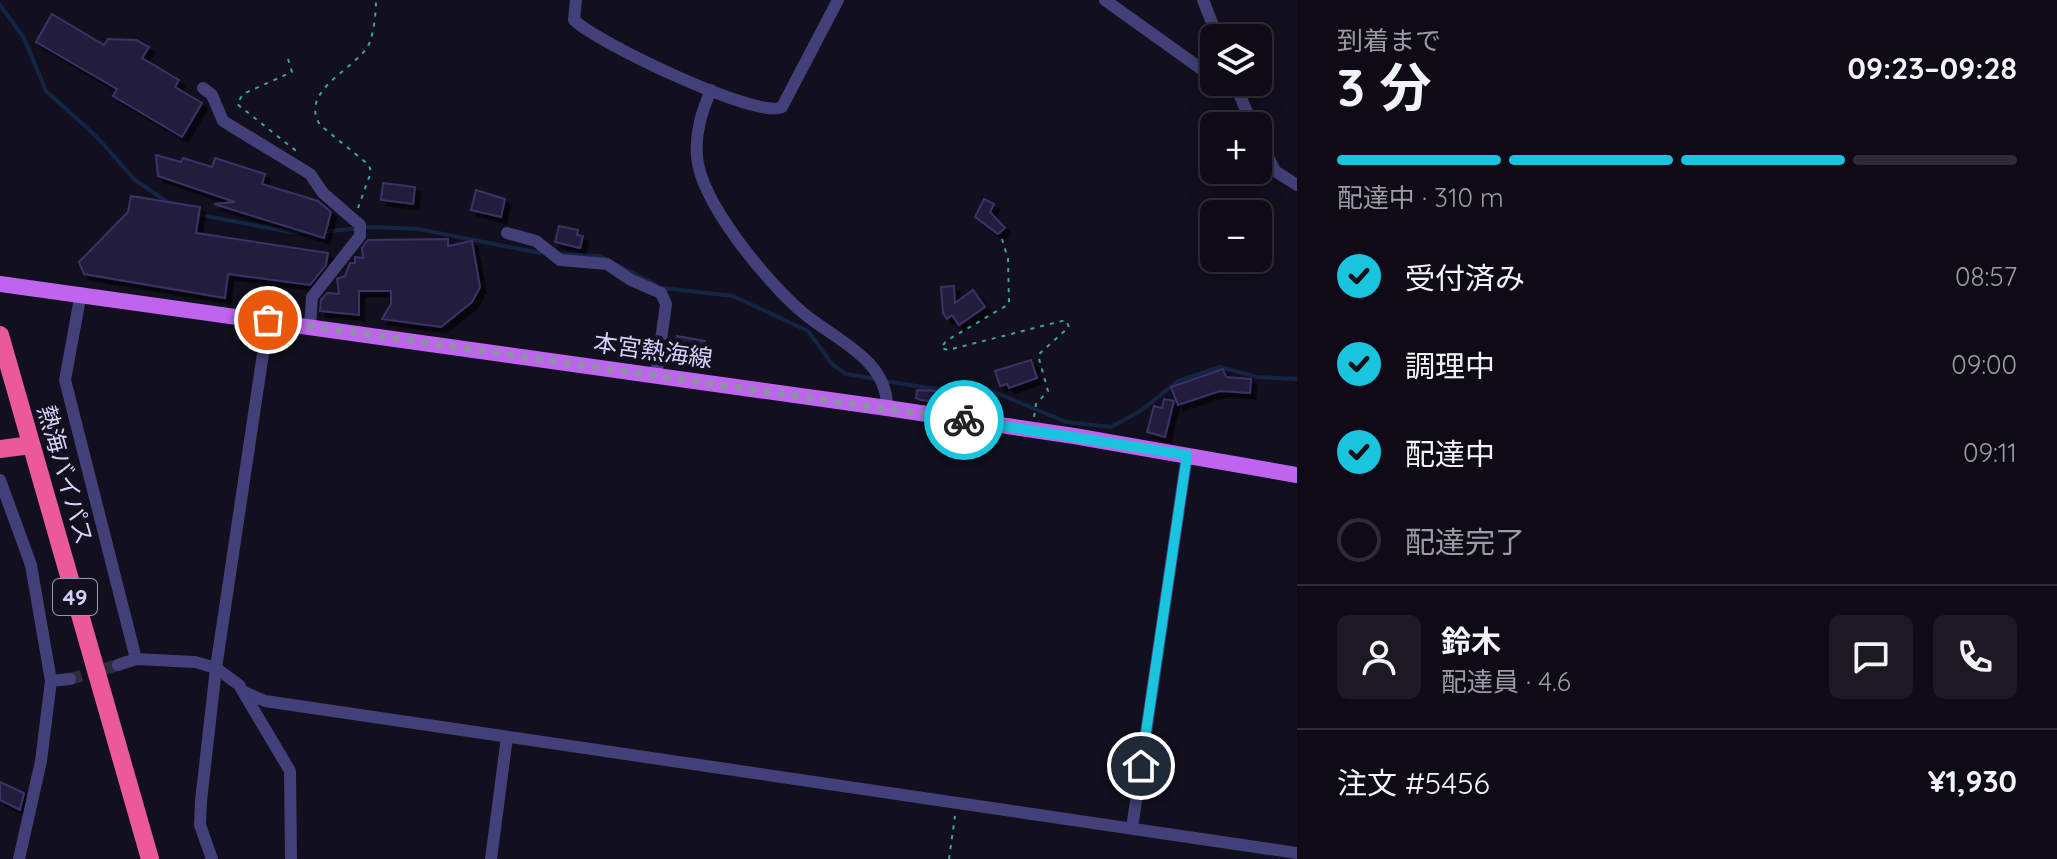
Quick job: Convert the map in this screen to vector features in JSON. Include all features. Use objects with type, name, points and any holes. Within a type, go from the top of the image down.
[{"type":"highway","name":"熱海バイパス","points":[[0,335],[150,859]]},
{"type":"highway","points":[[0,449],[31,445]]},
{"type":"main road","name":"本宮熱海線","points":[[0,284],[887,408],[1297,475]]},
{"type":"street","points":[[576,0],[574,20],[578,25],[631,55],[711,90],[770,110],[782,107],[838,0]]},
{"type":"street","points":[[1105,0],[1200,68]]},
{"type":"street","points":[[1203,0],[1212,24]]},
{"type":"street","points":[[203,88],[212,95],[223,121],[304,170],[360,225],[362,233],[312,297],[310,326]]},
{"type":"street","points":[[711,90],[702,111],[697,146],[698,166],[710,194],[768,281],[881,374],[887,408]]},
{"type":"street","points":[[1272,165],[1275,171],[1297,185]]},
{"type":"street","points":[[507,233],[536,241],[560,260],[607,264],[661,293],[666,304],[656,376]]},
{"type":"street","points":[[81,293],[65,380],[136,659]]},
{"type":"street","points":[[212,859],[200,825],[216,668],[268,320]]},
{"type":"street","points":[[1132,828],[1187,455]]},
{"type":"street","points":[[0,480],[31,565],[51,681],[41,761],[19,859]]},
{"type":"street","points":[[118,665],[136,659],[195,662],[216,668],[244,692],[265,701],[1132,828],[1254,853],[1297,853]]},
{"type":"street","points":[[51,681],[70,679]]},
{"type":"street","points":[[244,692],[290,771],[291,859]]},
{"type":"street","points":[[491,859],[507,737]]},
{"type":"path","points":[[354,220],[371,169],[316,117],[319,101],[328,84],[368,45],[376,0]]},
{"type":"path","points":[[288,59],[292,72],[243,94],[237,104],[296,147],[304,170]]},
{"type":"path","points":[[1002,239],[1008,259],[1009,304],[946,341],[941,348],[948,350],[1066,320],[1069,327],[1066,333],[1038,355],[1048,391],[1035,407],[1034,430]]},
{"type":"path","points":[[949,859],[957,803]]},
{"type":"building","points":[[52,14],[104,45],[108,39],[136,40],[149,47],[142,58],[179,80],[175,87],[202,103],[182,137],[113,96],[117,89],[36,42]]},
{"type":"building","points":[[156,155],[181,162],[183,158],[212,167],[215,158],[265,174],[262,184],[318,201],[331,212],[324,238],[214,204],[235,202],[158,176]]},
{"type":"building","points":[[383,183],[415,187],[413,204],[381,200]]},
{"type":"building","points":[[476,190],[505,199],[501,217],[471,210]]},
{"type":"building","points":[[131,196],[200,207],[196,233],[328,253],[326,265],[310,285],[228,274],[225,298],[84,274],[79,262],[128,212]]},
{"type":"building","points":[[984,199],[994,204],[990,212],[1005,228],[998,234],[975,217]]},
{"type":"building","points":[[559,226],[578,230],[577,235],[583,236],[580,248],[555,242]]},
{"type":"building","points":[[448,239],[448,246],[472,241],[480,287],[472,302],[441,327],[382,319],[391,304],[391,291],[359,291],[359,315],[320,311],[321,300],[327,293],[339,294],[337,279],[345,276],[350,263],[355,263],[355,257],[363,258],[362,248],[368,240]]},
{"type":"building","points":[[954,286],[955,303],[973,290],[985,307],[959,325],[952,315],[947,319],[943,313],[941,287]]},
{"type":"building","points":[[677,336],[705,341],[703,356],[674,351]]},
{"type":"building","points":[[1031,360],[1037,378],[1009,388],[1007,384],[1000,386],[995,371]]},
{"type":"building","points":[[1223,369],[1226,377],[1251,379],[1250,393],[1220,391],[1178,405],[1171,387]]},
{"type":"building","points":[[917,390],[956,392],[954,403],[921,400],[916,398]]},
{"type":"building","points":[[1164,399],[1174,401],[1165,437],[1147,432],[1154,406],[1162,408]]},
{"type":"building","points":[[0,782],[24,793],[20,810],[0,800]]},
{"type":"waterway","points":[[0,5],[24,38],[46,91],[96,136],[135,180],[169,203]]},
{"type":"waterway","points":[[195,214],[290,232],[309,232]]},
{"type":"waterway","points":[[322,232],[371,227],[418,229],[540,253]]},
{"type":"waterway","points":[[560,254],[599,256],[655,284]]},
{"type":"waterway","points":[[663,288],[733,296],[808,331],[832,364],[846,374],[876,379]]},
{"type":"waterway","points":[[885,381],[929,388],[992,391],[1066,422],[1111,427],[1142,410],[1178,381],[1220,367],[1257,377],[1297,379]]},
{"type":"tunnel","points":[[70,679],[118,665]]},
{"type":"way so far","points":[[268,320],[964,420]]},
{"type":"route","points":[[964,420],[1187,455],[1141,766]]}]
